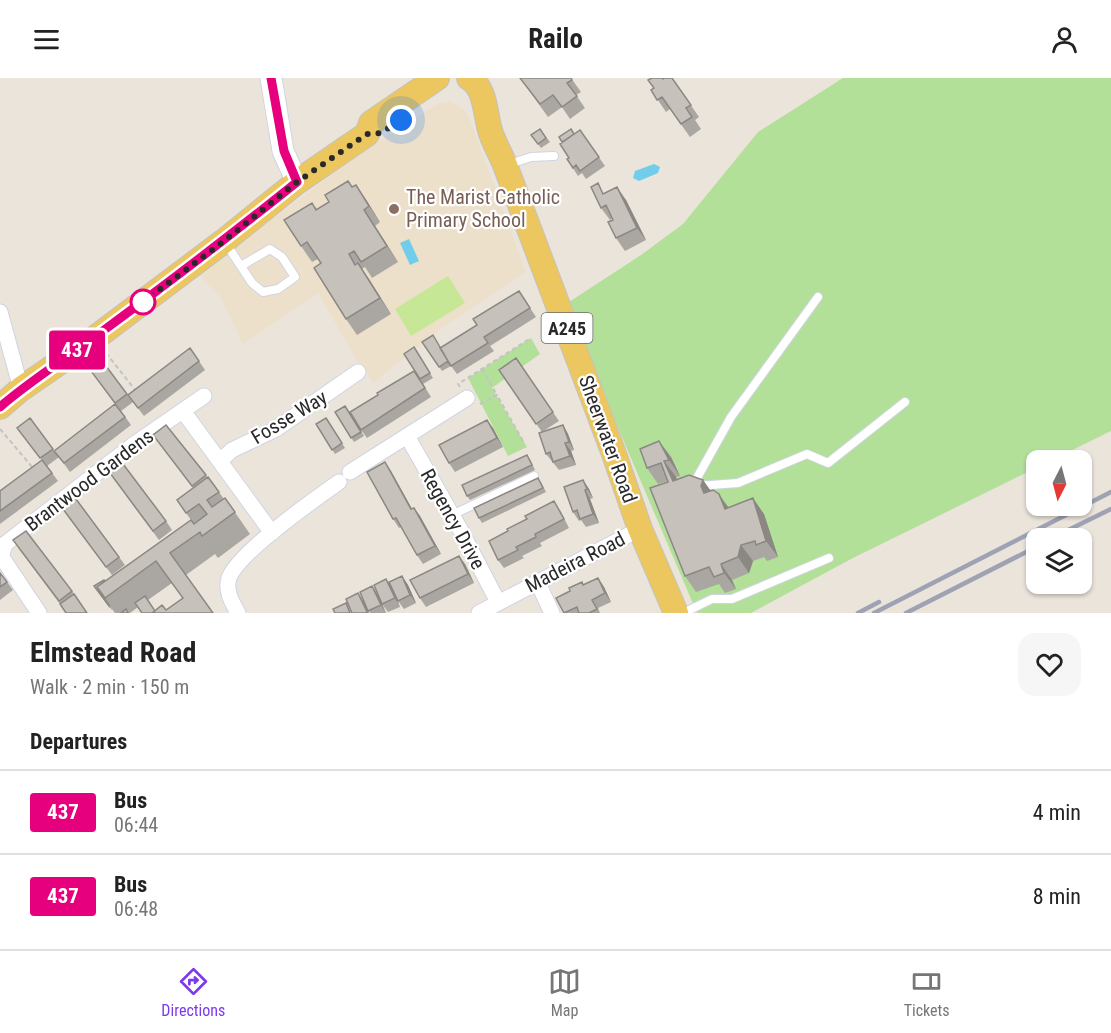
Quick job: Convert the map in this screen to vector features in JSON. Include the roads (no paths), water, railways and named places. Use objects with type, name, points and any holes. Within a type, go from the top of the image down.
[{"type":"main road","points":[[271,78],[284,151],[297,182]]},
{"type":"main road","name":"A245","points":[[367,134],[371,123],[437,78]]},
{"type":"main road","name":"A245","points":[[0,407],[21,389],[224,241],[297,182],[367,134],[381,133],[450,89],[457,78]]},
{"type":"main road","name":"Sheerwater Road","points":[[457,78],[460,90],[490,129],[505,165],[640,529],[676,613]]},
{"type":"main road","name":"Sheerwater Road","points":[[469,78],[474,81],[488,110],[490,129]]},
{"type":"street","points":[[0,312],[21,389]]},
{"type":"street","name":"Fosse Way","points":[[219,461],[232,450],[276,429],[358,372]]},
{"type":"street","name":"Brantwood Gardens","points":[[39,613],[5,564],[1,554],[5,544],[133,446],[204,396]]},
{"type":"street","points":[[238,613],[228,591],[229,579],[234,569],[272,533],[344,477],[467,398]]},
{"type":"street","points":[[183,411],[272,533]]},
{"type":"street","name":"Regency Drive","points":[[407,436],[498,602]]},
{"type":"street","name":"Madeira Road","points":[[479,613],[640,529]]},
{"type":"street","points":[[537,582],[552,613]]},
{"type":"lane","points":[[505,165],[531,157],[554,156]]},
{"type":"lane","points":[[224,241],[252,283],[263,292],[278,289],[295,277],[282,257],[270,249],[242,266]]},
{"type":"lane","points":[[818,297],[731,417],[693,487],[738,483],[807,454],[828,463],[905,402]]},
{"type":"lane","points":[[452,515],[534,477]]},
{"type":"lane","points":[[683,613],[711,599],[732,599],[829,558]]},
{"type":"water","points":[[654,164],[660,167],[658,173],[639,181],[633,178],[635,171]]},
{"type":"water","points":[[409,239],[419,261],[410,265],[400,243]]},
{"type":"railway","points":[[874,613],[1111,492]]},
{"type":"railway","points":[[1072,528],[1111,509]]},
{"type":"railway","points":[[906,613],[1026,552]]},
{"type":"railway","points":[[858,613],[879,602]]},
{"type":"place","name":"The Marist Catholic Primary School","points":[[394,209]]}]
